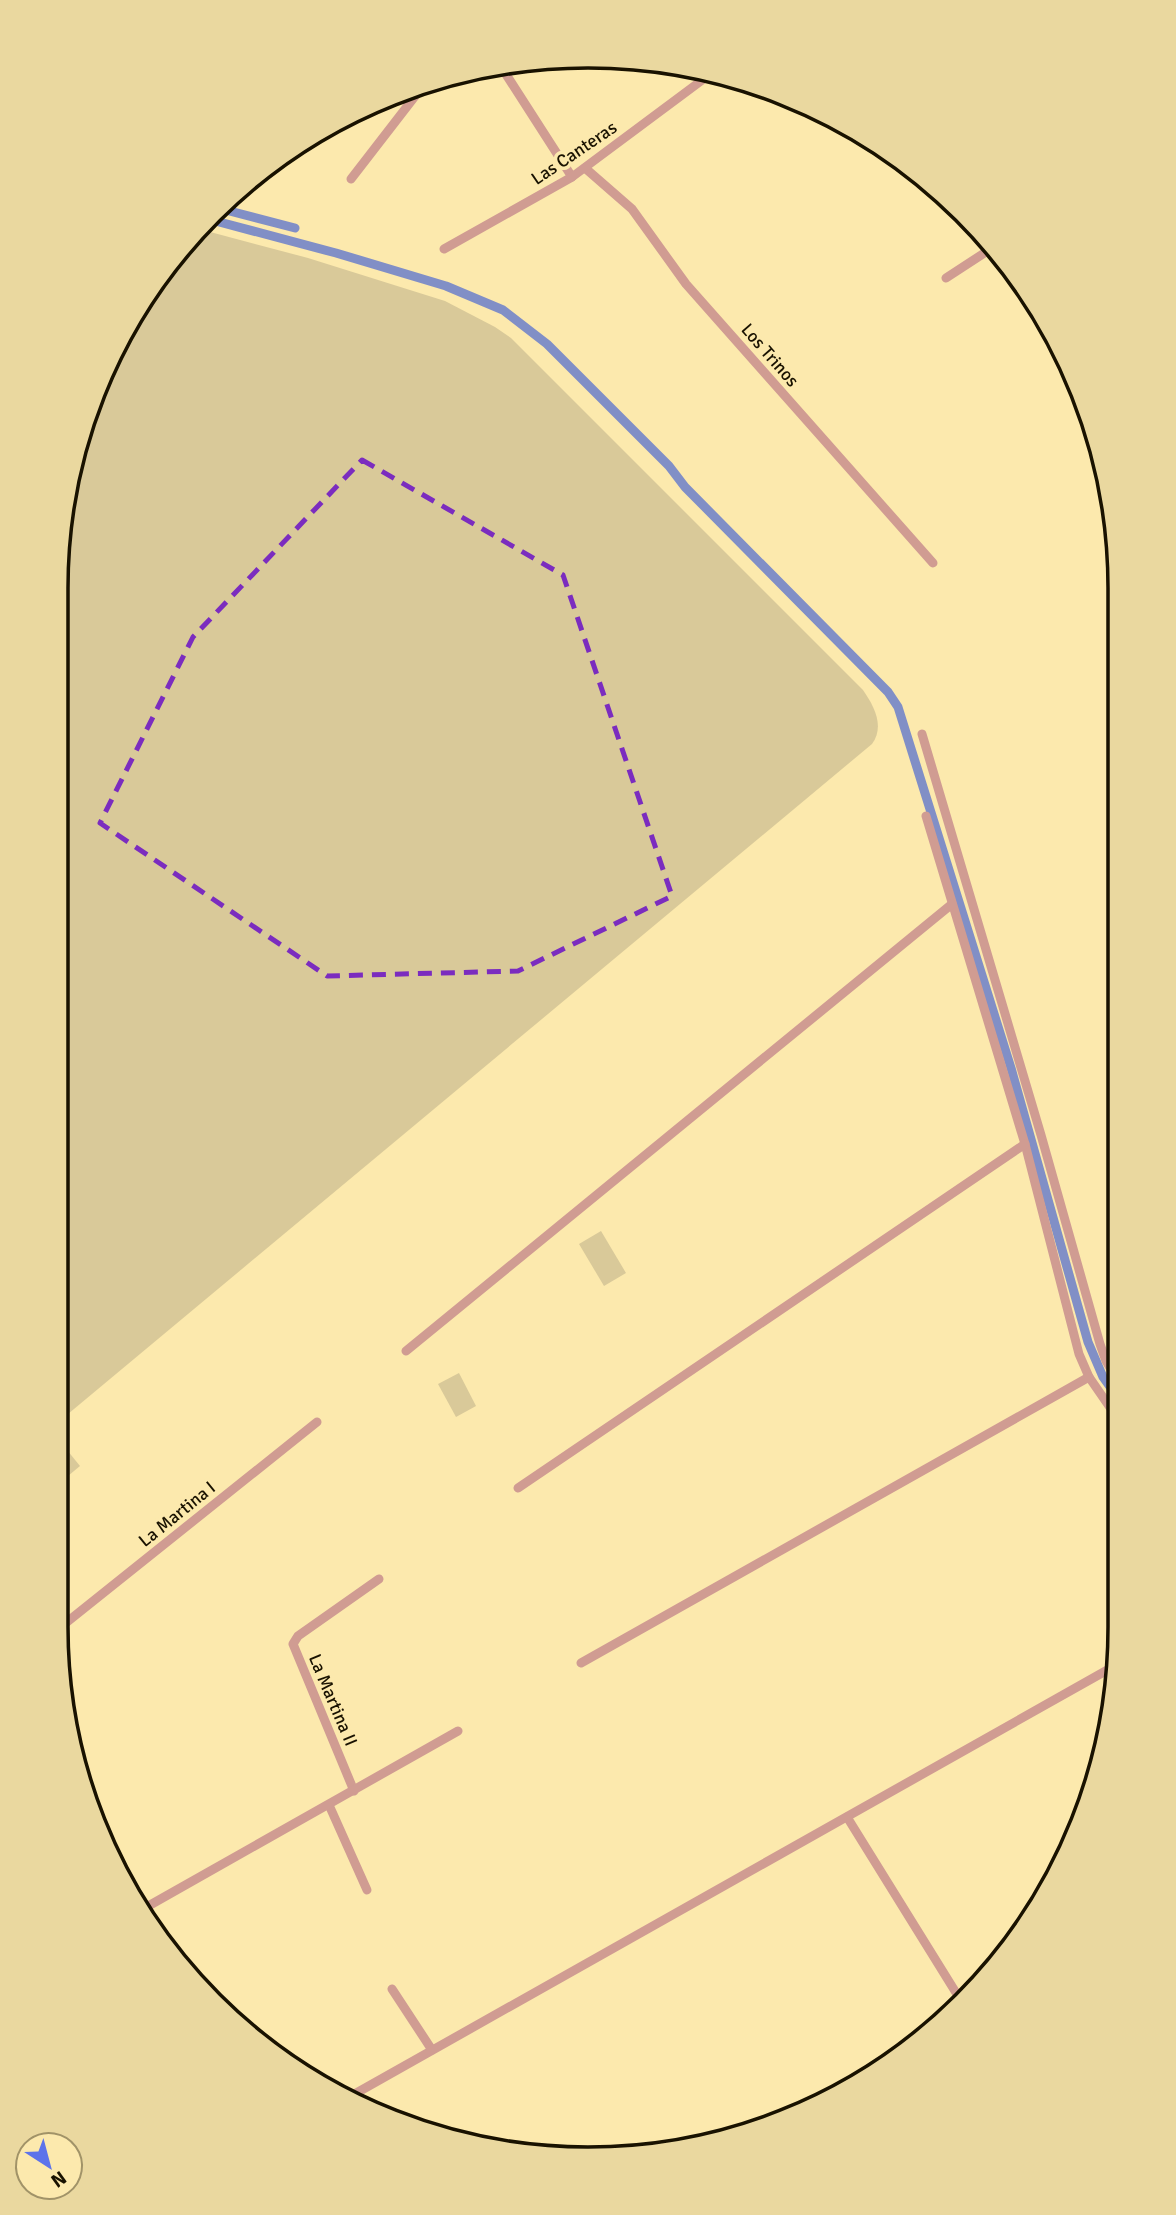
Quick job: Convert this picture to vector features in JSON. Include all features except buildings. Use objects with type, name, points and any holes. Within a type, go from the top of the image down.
[{"type":"street","points":[[506,75],[572,177]]},
{"type":"street","name":"Las Canteras","points":[[444,249],[572,177],[701,81]]},
{"type":"street","points":[[351,179],[413,99]]},
{"type":"street","name":"Los Trinos","points":[[585,168],[632,209],[686,284],[933,563]]},
{"type":"street","points":[[946,278],[985,253]]},
{"type":"street","points":[[922,734],[1108,1365]]},
{"type":"street","points":[[926,816],[1025,1144],[1079,1354],[1089,1377],[1108,1405]]},
{"type":"street","points":[[406,1351],[952,905]]},
{"type":"street","points":[[518,1488],[1025,1144]]},
{"type":"street","points":[[581,1663],[1089,1377]]},
{"type":"street","name":"La Martina I","points":[[68,1621],[317,1422]]},
{"type":"street","name":"La Martina II","points":[[354,1791],[293,1644],[298,1636],[379,1579]]},
{"type":"street","points":[[357,2093],[1106,1671]]},
{"type":"street","points":[[149,1905],[458,1731]]},
{"type":"street","points":[[329,1805],[367,1890]]},
{"type":"street","points":[[847,1817],[957,1994]]},
{"type":"street","points":[[392,1989],[432,2050]]},
{"type":"highlighted area","points":[[362,460],[563,575],[672,896],[518,971],[327,976],[100,823],[193,637]]},
{"type":"shaded area","points":[[209,232],[308,258],[445,301],[511,338],[863,690],[874,709],[878,723],[872,744],[68,1414],[68,588],[73,520],[86,453],[108,389],[122,358],[156,299]]},
{"type":"shaded area","points":[[601,1231],[626,1273],[604,1286],[579,1244]]},
{"type":"shaded area","points":[[459,1373],[476,1406],[456,1417],[438,1384]]},
{"type":"shaded area","points":[[68,1451],[80,1466],[68,1476]]},
{"type":"waterway","points":[[230,211],[295,228]]},
{"type":"waterway","points":[[218,222],[446,286],[503,310],[547,344],[888,692],[898,707],[1011,1068],[1088,1342],[1108,1384]]}]
